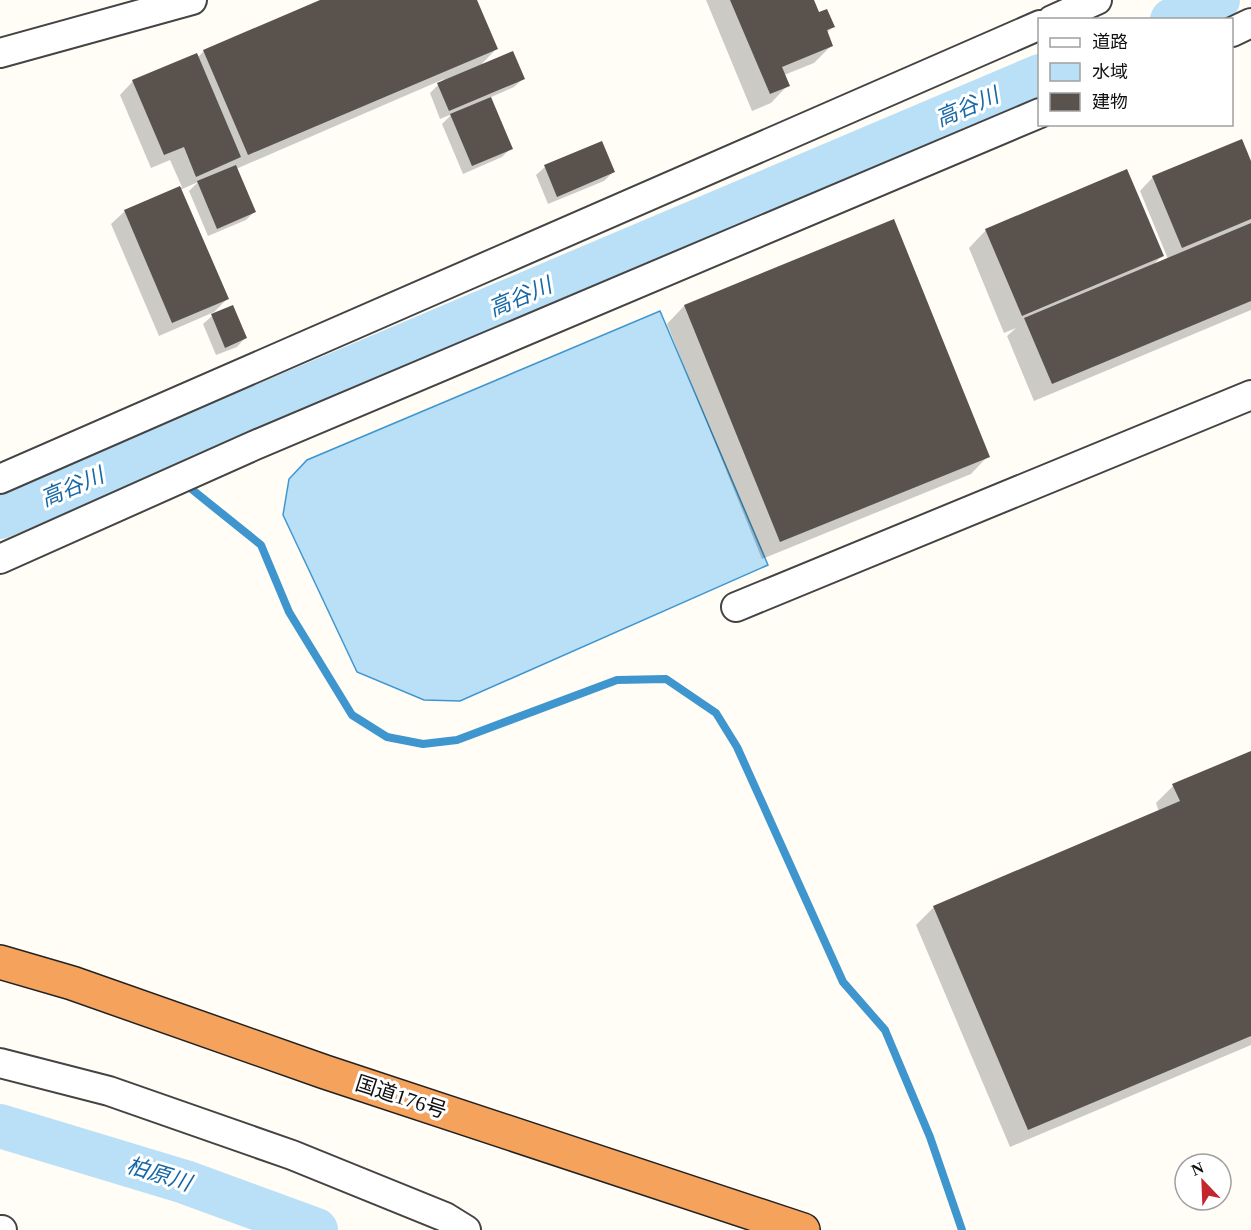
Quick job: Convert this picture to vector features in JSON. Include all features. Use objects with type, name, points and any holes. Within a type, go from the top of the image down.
[{"type":"highway","name":"国道176号","points":[[0,962],[72,983],[326,1072],[804,1230]]},
{"type":"street","points":[[0,53],[192,0]]},
{"type":"street","points":[[1056,18],[1097,0]]},
{"type":"street","points":[[1233,32],[1251,23]]},
{"type":"street","points":[[0,479],[1038,26]]},
{"type":"street","points":[[0,559],[254,446],[1038,114]]},
{"type":"street","points":[[736,607],[1251,396]]},
{"type":"street","points":[[0,1063],[109,1091],[292,1155],[445,1217],[466,1230]]},
{"type":"water","points":[[660,311],[768,565],[460,701],[424,700],[357,672],[283,515],[289,479],[307,460]]},
{"type":"building","points":[[320,0],[477,0],[498,49],[248,155],[203,50]]},
{"type":"building","points":[[730,0],[814,0],[819,12],[827,9],[835,27],[827,30],[833,46],[782,67],[790,86],[770,94]]},
{"type":"building","points":[[513,51],[525,79],[449,111],[437,83]]},
{"type":"building","points":[[197,53],[241,157],[196,177],[184,147],[164,155],[132,80]]},
{"type":"building","points":[[491,97],[513,149],[472,166],[450,114]]},
{"type":"building","points":[[1242,139],[1251,161],[1251,219],[1182,248],[1152,176]]},
{"type":"building","points":[[602,141],[615,172],[557,197],[544,165]]},
{"type":"building","points":[[236,165],[256,212],[217,229],[197,181]]},
{"type":"building","points":[[1127,169],[1164,256],[1022,316],[985,229]]},
{"type":"building","points":[[180,186],[229,299],[172,323],[124,210]]},
{"type":"building","points":[[894,219],[990,457],[780,542],[684,305]]},
{"type":"building","points":[[1251,223],[1251,301],[1052,384],[1024,318]]},
{"type":"building","points":[[233,305],[247,338],[225,348],[211,314]]},
{"type":"building","points":[[1251,751],[1251,1036],[1028,1130],[933,906],[1180,801],[1172,784]]},
{"type":"waterway","name":"高谷川","points":[[1177,18],[1218,0]]},
{"type":"waterway","name":"高谷川","points":[[0,517],[1038,77]]},
{"type":"waterway","points":[[147,457],[172,474]]},
{"type":"waterway","points":[[184,483],[261,545],[289,612],[352,715],[387,737],[423,744],[457,740],[617,680],[666,679],[716,713],[737,747],[843,982],[885,1030],[930,1137],[962,1230]]},
{"type":"waterway","name":"柏原川","points":[[0,1126],[185,1182],[316,1230]]}]
